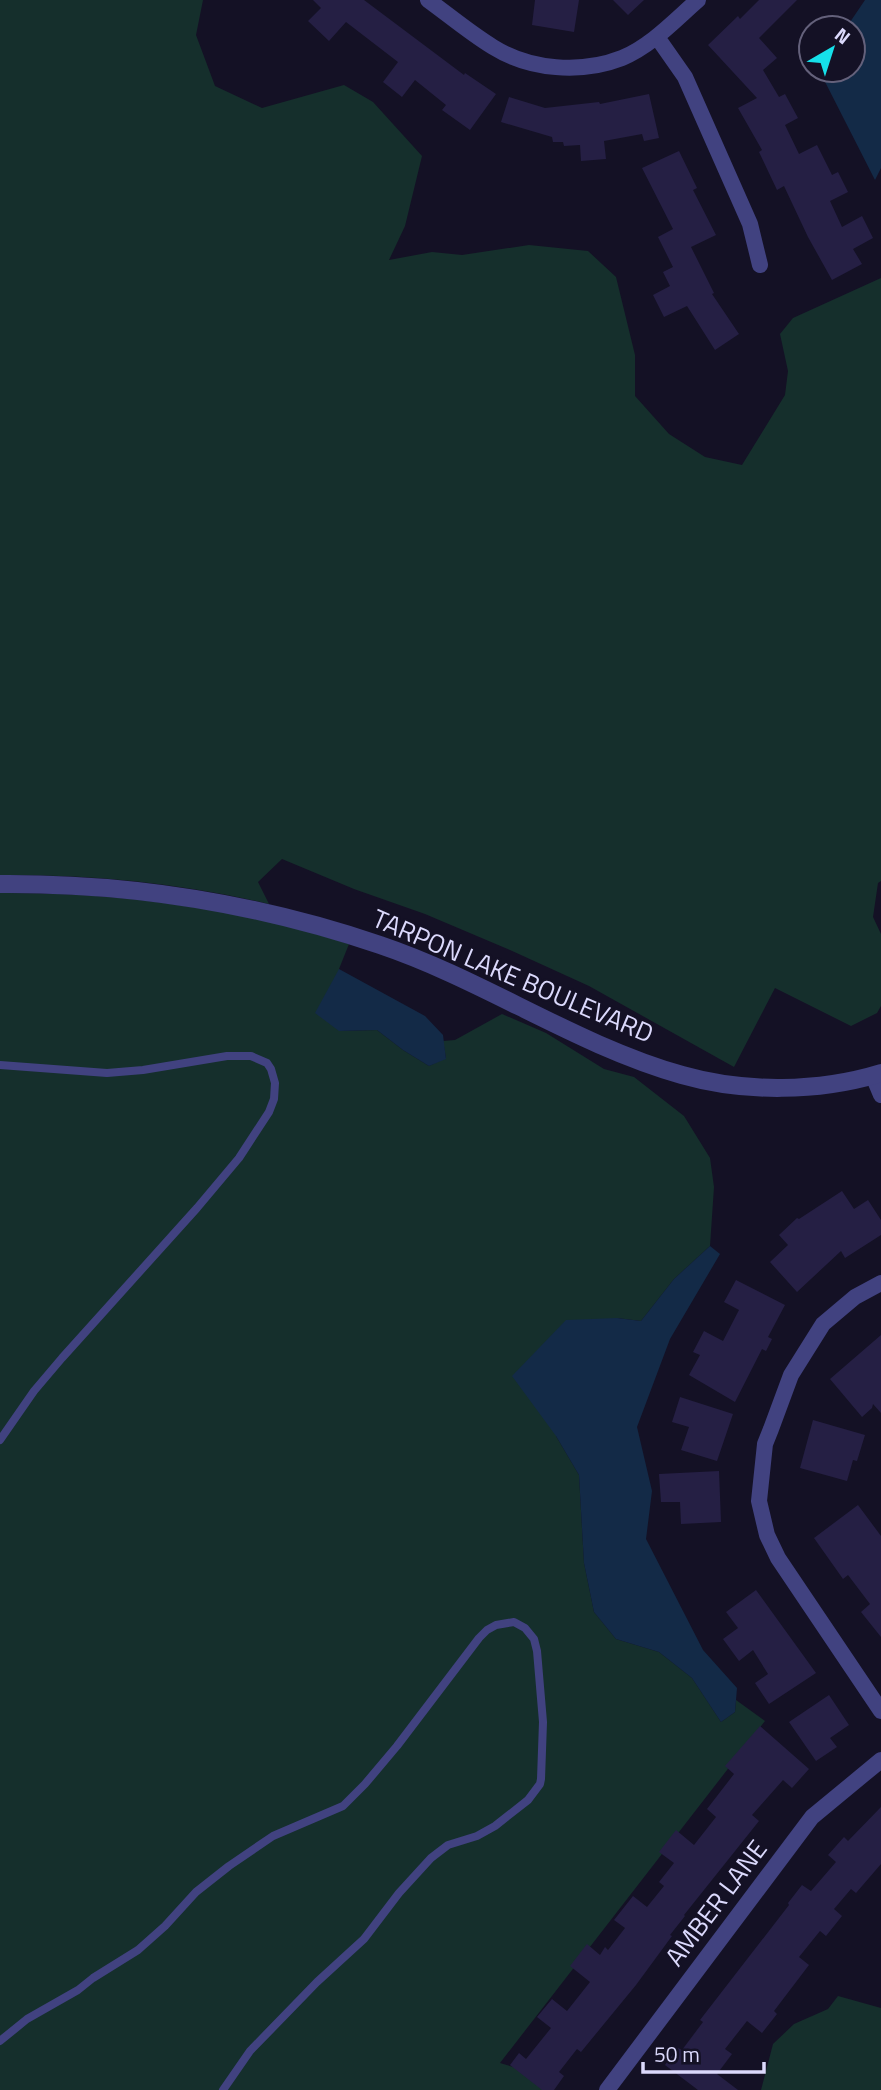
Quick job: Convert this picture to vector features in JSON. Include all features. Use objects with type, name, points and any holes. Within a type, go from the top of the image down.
[{"type":"street","points":[[428,0],[494,48],[528,63],[557,67],[597,65],[622,58],[657,37],[698,0]]},
{"type":"street","points":[[657,37],[685,77],[750,224],[760,265]]},
{"type":"street","name":"TARPON LAKE BOULEVARD","points":[[0,884],[93,887],[182,897],[249,908],[321,926],[435,965],[642,1062],[710,1081],[776,1087],[813,1086],[877,1074]]},
{"type":"street","points":[[877,1074],[881,1095]]},
{"type":"street","points":[[881,1283],[855,1297],[823,1324],[791,1375],[765,1444],[759,1501],[767,1535],[778,1558],[881,1711]]},
{"type":"street","name":"AMBER LANE","points":[[607,2090],[812,1817],[881,1760]]},
{"type":"lane","points":[[0,1065],[107,1073],[227,1056],[251,1056],[267,1063],[275,1083],[274,1099],[269,1112],[239,1158],[34,1391],[0,1440]]},
{"type":"lane","points":[[0,2040],[27,2020],[138,1951],[195,1892],[229,1866],[273,1836],[342,1806],[397,1746],[487,1630],[505,1622],[514,1622],[525,1628],[531,1633],[537,1651],[542,1713],[541,1779],[535,1792],[486,1832],[448,1845],[432,1858],[399,1893],[364,1939],[324,1975],[250,2051],[223,2090]]},
{"type":"green space","points":[[0,0],[203,0],[196,35],[215,86],[262,108],[344,85],[373,102],[422,156],[405,226],[389,260],[432,252],[462,255],[529,245],[588,251],[616,277],[635,355],[635,396],[669,434],[705,457],[742,465],[785,395],[788,371],[780,334],[793,318],[881,278],[881,881],[878,883],[873,917],[881,934],[881,1006],[877,1013],[851,1026],[775,988],[734,1067],[589,986],[425,914],[354,889],[282,859],[258,882],[269,904],[203,890],[135,881],[0,875]]},
{"type":"green space","points":[[0,893],[88,895],[177,905],[264,921],[349,944],[339,969],[339,1031],[377,1030],[429,1066],[446,1058],[443,1041],[455,1040],[502,1014],[546,1033],[604,1069],[634,1077],[684,1116],[710,1158],[714,1187],[710,1246],[674,1279],[641,1321],[617,1318],[556,1436],[579,1475],[584,1563],[594,1612],[616,1639],[659,1652],[692,1678],[721,1722],[735,1712],[736,1700],[765,1721],[500,2063],[523,2070],[544,2090],[0,2090]]},
{"type":"green space","points":[[838,1996],[881,2008],[881,2090],[761,2090],[773,2044],[794,2024],[828,2009]]},
{"type":"water","points":[[865,0],[881,0],[881,168],[875,180],[826,84],[867,84],[867,14],[856,14]]},
{"type":"water","points":[[339,969],[425,1016],[443,1035],[446,1059],[429,1066],[377,1030],[339,1031],[315,1013]]},
{"type":"water","points":[[710,1246],[720,1254],[670,1339],[637,1427],[652,1491],[646,1539],[703,1650],[737,1688],[735,1712],[721,1722],[692,1678],[659,1652],[616,1639],[594,1612],[584,1563],[579,1475],[556,1436],[512,1376],[566,1320],[617,1318],[641,1321],[674,1279]]},
{"type":"building","points":[[313,0],[364,0],[464,75],[465,73],[496,94],[470,130],[442,110],[446,105],[415,80],[402,97],[383,82],[398,62],[346,22],[329,41],[308,21],[321,8]]},
{"type":"building","points":[[535,0],[579,0],[574,32],[532,25]]},
{"type":"building","points":[[613,0],[644,0],[628,15]]},
{"type":"building","points":[[759,0],[797,0],[759,38],[777,58],[763,70],[779,97],[785,94],[798,118],[785,125],[799,154],[817,145],[832,175],[838,172],[848,192],[830,201],[842,227],[862,216],[873,238],[853,249],[862,264],[832,280],[784,186],[777,190],[759,152],[762,150],[738,108],[757,98],[708,45]]},
{"type":"building","points":[[649,94],[659,138],[644,141],[642,134],[604,141],[606,159],[581,161],[580,145],[564,146],[563,142],[553,142],[552,137],[501,122],[509,97],[545,108],[600,104]]},
{"type":"building","points":[[679,151],[697,188],[693,190],[716,235],[691,247],[714,293],[712,294],[739,334],[715,350],[687,306],[664,317],[653,295],[670,286],[663,272],[673,267],[658,237],[673,229],[642,168]]},
{"type":"building","points":[[842,1191],[854,1209],[868,1200],[881,1220],[881,1235],[845,1258],[841,1251],[797,1292],[770,1262],[788,1245],[779,1235],[797,1218]]},
{"type":"building","points":[[736,1280],[785,1305],[768,1337],[772,1339],[766,1351],[762,1349],[735,1402],[689,1375],[700,1355],[693,1352],[704,1331],[723,1341],[739,1310],[724,1302]]},
{"type":"building","points":[[881,1335],[881,1413],[873,1404],[862,1417],[830,1379]]},
{"type":"building","points":[[680,1397],[733,1414],[717,1461],[681,1450],[689,1427],[672,1422]]},
{"type":"building","points":[[813,1420],[865,1435],[847,1481],[800,1468]]},
{"type":"building","points":[[719,1471],[721,1522],[681,1524],[680,1502],[661,1502],[659,1474]]},
{"type":"building","points":[[858,1505],[881,1536],[881,1637],[861,1612],[870,1604],[848,1575],[843,1579],[814,1538]]},
{"type":"building","points":[[756,1590],[816,1673],[769,1704],[755,1683],[768,1674],[753,1650],[739,1661],[723,1639],[738,1628],[726,1612]]},
{"type":"building","points":[[829,1695],[849,1725],[830,1738],[837,1747],[816,1761],[789,1722]]},
{"type":"building","points":[[760,1726],[809,1769],[792,1788],[783,1780],[752,1815],[759,1821],[684,1915],[636,1985],[581,2052],[577,2049],[559,2072],[564,2076],[554,2090],[542,2090],[510,2065],[519,2053],[526,2059],[551,2028],[537,2017],[552,1999],[567,2011],[590,1982],[570,1966],[587,1944],[600,1955],[605,1947],[608,1950],[625,1928],[614,1920],[633,1896],[647,1907],[664,1886],[659,1882],[674,1863],[659,1852],[676,1830],[694,1845],[716,1817],[707,1809],[734,1774],[725,1766]]},
{"type":"building","points":[[881,1807],[881,1864],[856,1893],[851,1889],[834,1909],[842,1916],[826,1936],[820,1931],[799,1957],[809,1965],[774,2011],[777,2014],[762,2033],[747,2021],[725,2049],[732,2054],[717,2074],[738,2090],[698,2090],[665,2065],[678,2048],[682,2050],[703,2022],[700,2020],[802,1885],[811,1891],[836,1862],[828,1855],[844,1837],[848,1841]]}]
